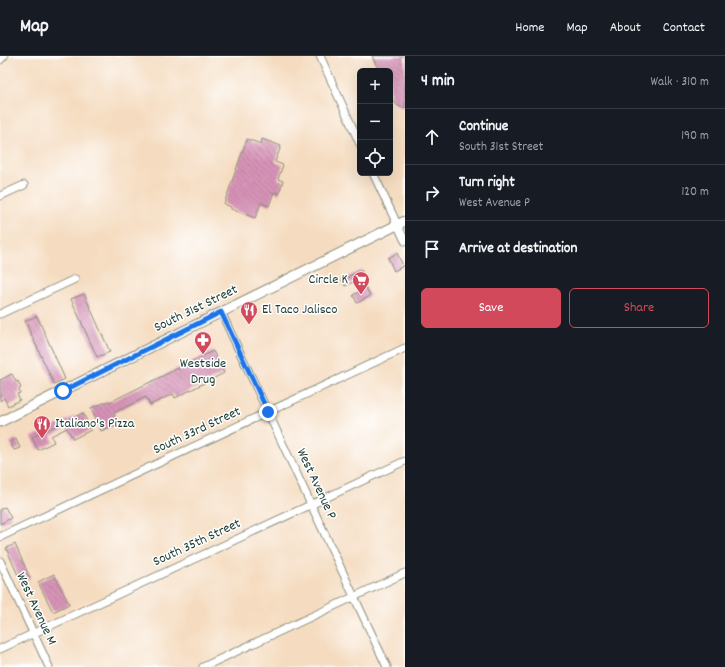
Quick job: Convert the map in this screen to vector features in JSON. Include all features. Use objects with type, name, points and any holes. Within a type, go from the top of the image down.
[{"type":"main road","name":"South 31st Street","points":[[0,422],[401,223]]},
{"type":"street","points":[[0,60],[4,56]]},
{"type":"street","points":[[320,56],[358,140]]},
{"type":"street","points":[[375,176],[401,223],[405,241]]},
{"type":"street","points":[[0,196],[24,185]]},
{"type":"street","points":[[0,314],[75,280]]},
{"type":"street","name":"West Avenue P","points":[[221,312],[387,667]]},
{"type":"street","name":"South 33rd Street","points":[[0,537],[405,348]]},
{"type":"street","name":"South 35th Street","points":[[0,649],[405,461]]},
{"type":"street","name":"West Avenue M","points":[[0,562],[49,667]]},
{"type":"street","points":[[203,667],[405,573]]},
{"type":"building","points":[[372,56],[405,56],[405,108],[398,106],[393,100],[393,68],[378,68]]},
{"type":"building","points":[[247,139],[261,144],[262,139],[281,146],[275,162],[283,165],[278,179],[283,181],[279,194],[274,192],[269,206],[261,203],[255,218],[231,209],[231,207],[224,204]]},
{"type":"building","points":[[397,253],[403,266],[394,271],[388,258]]},
{"type":"building","points":[[361,270],[364,277],[345,286],[342,280]]},
{"type":"building","name":"Circle K","points":[[366,288],[370,296],[357,303],[353,295]]},
{"type":"building","points":[[84,294],[110,352],[97,357],[71,299]]},
{"type":"building","points":[[37,316],[65,379],[54,384],[25,321]]},
{"type":"building","points":[[213,351],[224,373],[175,398],[173,394],[150,405],[146,397],[114,413],[118,424],[101,431],[91,408],[109,401],[110,402]]},
{"type":"building","points":[[12,374],[16,382],[18,381],[21,388],[19,389],[20,393],[17,394],[20,400],[8,406],[4,398],[0,401],[0,380]]},
{"type":"building","points":[[83,413],[91,430],[73,439],[67,428],[51,436],[54,442],[38,450],[32,437]]},
{"type":"building","points":[[16,439],[20,448],[14,450],[10,442]]},
{"type":"building","points":[[5,507],[11,518],[0,524],[0,509]]},
{"type":"building","points":[[15,544],[30,578],[21,582],[6,548]]},
{"type":"building","points":[[54,574],[69,604],[53,612],[38,582]]},
{"type":"place","name":"Circle K","points":[[361,295]]},
{"type":"place","name":"El Taco Jalisco","points":[[249,325]]},
{"type":"place","name":"Westside Drug","points":[[203,355]]},
{"type":"place","name":"Italiano's Pizza","points":[[42,439]]},
{"type":"route","points":[[63,391],[221,312],[268,412]]}]
